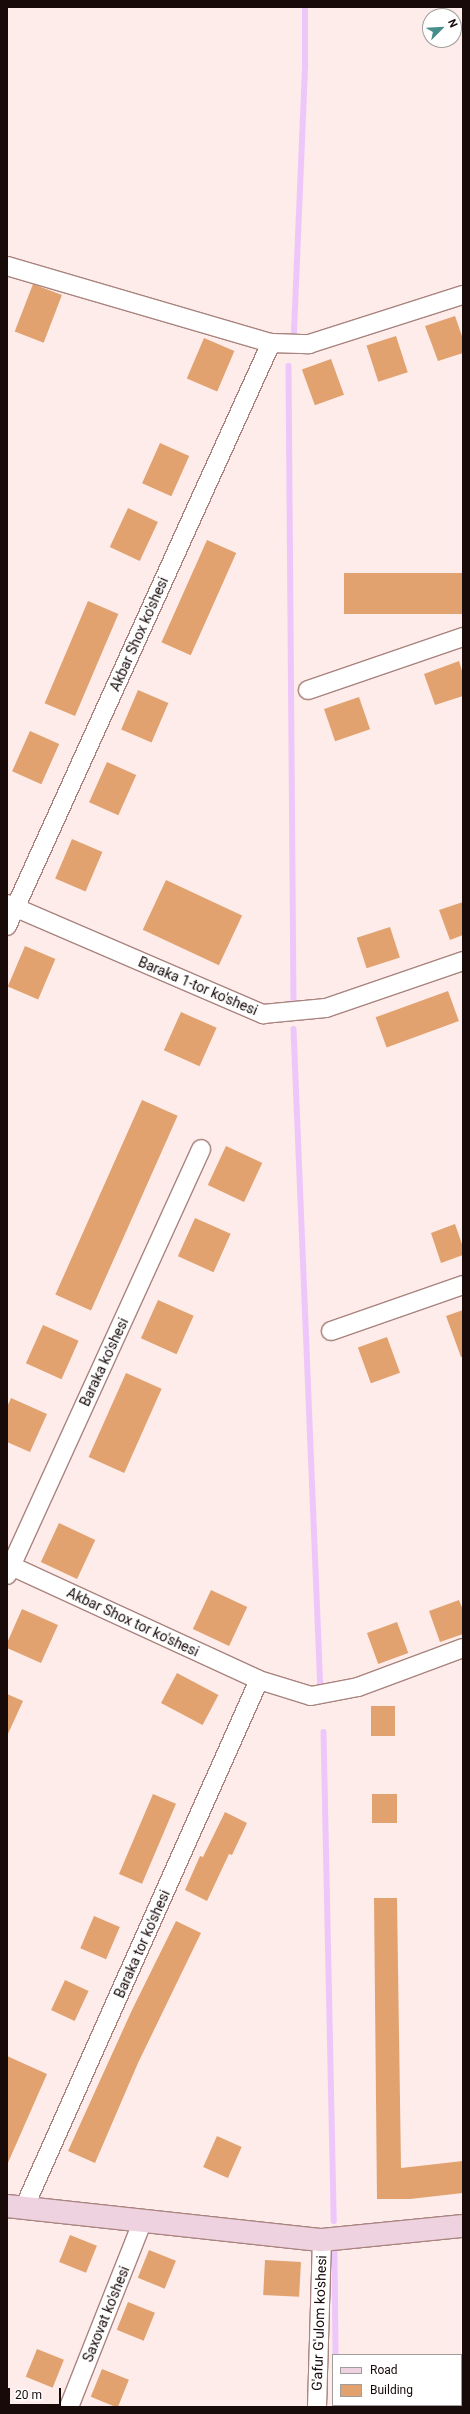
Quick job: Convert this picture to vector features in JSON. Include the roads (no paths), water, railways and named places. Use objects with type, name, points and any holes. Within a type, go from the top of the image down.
[{"type":"street","points":[[7,266],[271,343],[309,344],[463,295]]},
{"type":"street","name":"Akbar Shox ko'shesi","points":[[7,926],[11,906],[271,343]]},
{"type":"street","points":[[308,690],[463,637]]},
{"type":"street","name":"Baraka 1-tor ko'shesi","points":[[11,906],[263,1014],[326,1008],[463,961]]},
{"type":"street","name":"Baraka ko'shesi","points":[[8,1568],[201,1150]]},
{"type":"street","points":[[331,1331],[463,1285]]},
{"type":"street","name":"Akbar Shox tor ko'shesi","points":[[8,1568],[259,1680],[311,1696],[358,1687],[463,1648]]},
{"type":"street","name":"Baraka tor ko'shesi","points":[[16,2207],[259,1680]]},
{"type":"street","points":[[16,2207],[322,2240],[463,2226]]},
{"type":"street","name":"Saxovat ko'shesi","points":[[69,2407],[143,2220]]},
{"type":"street","name":"G'afur G'ulom ko'shesi","points":[[317,2407],[322,2240]]},
{"type":"waterway","points":[[294,332],[305,64],[305,7]]},
{"type":"waterway","points":[[289,366],[294,1000]]},
{"type":"waterway","points":[[294,1029],[321,1693]]},
{"type":"waterway","points":[[324,1732],[334,2221]]},
{"type":"waterway","points":[[335,2253],[336,2354]]}]
